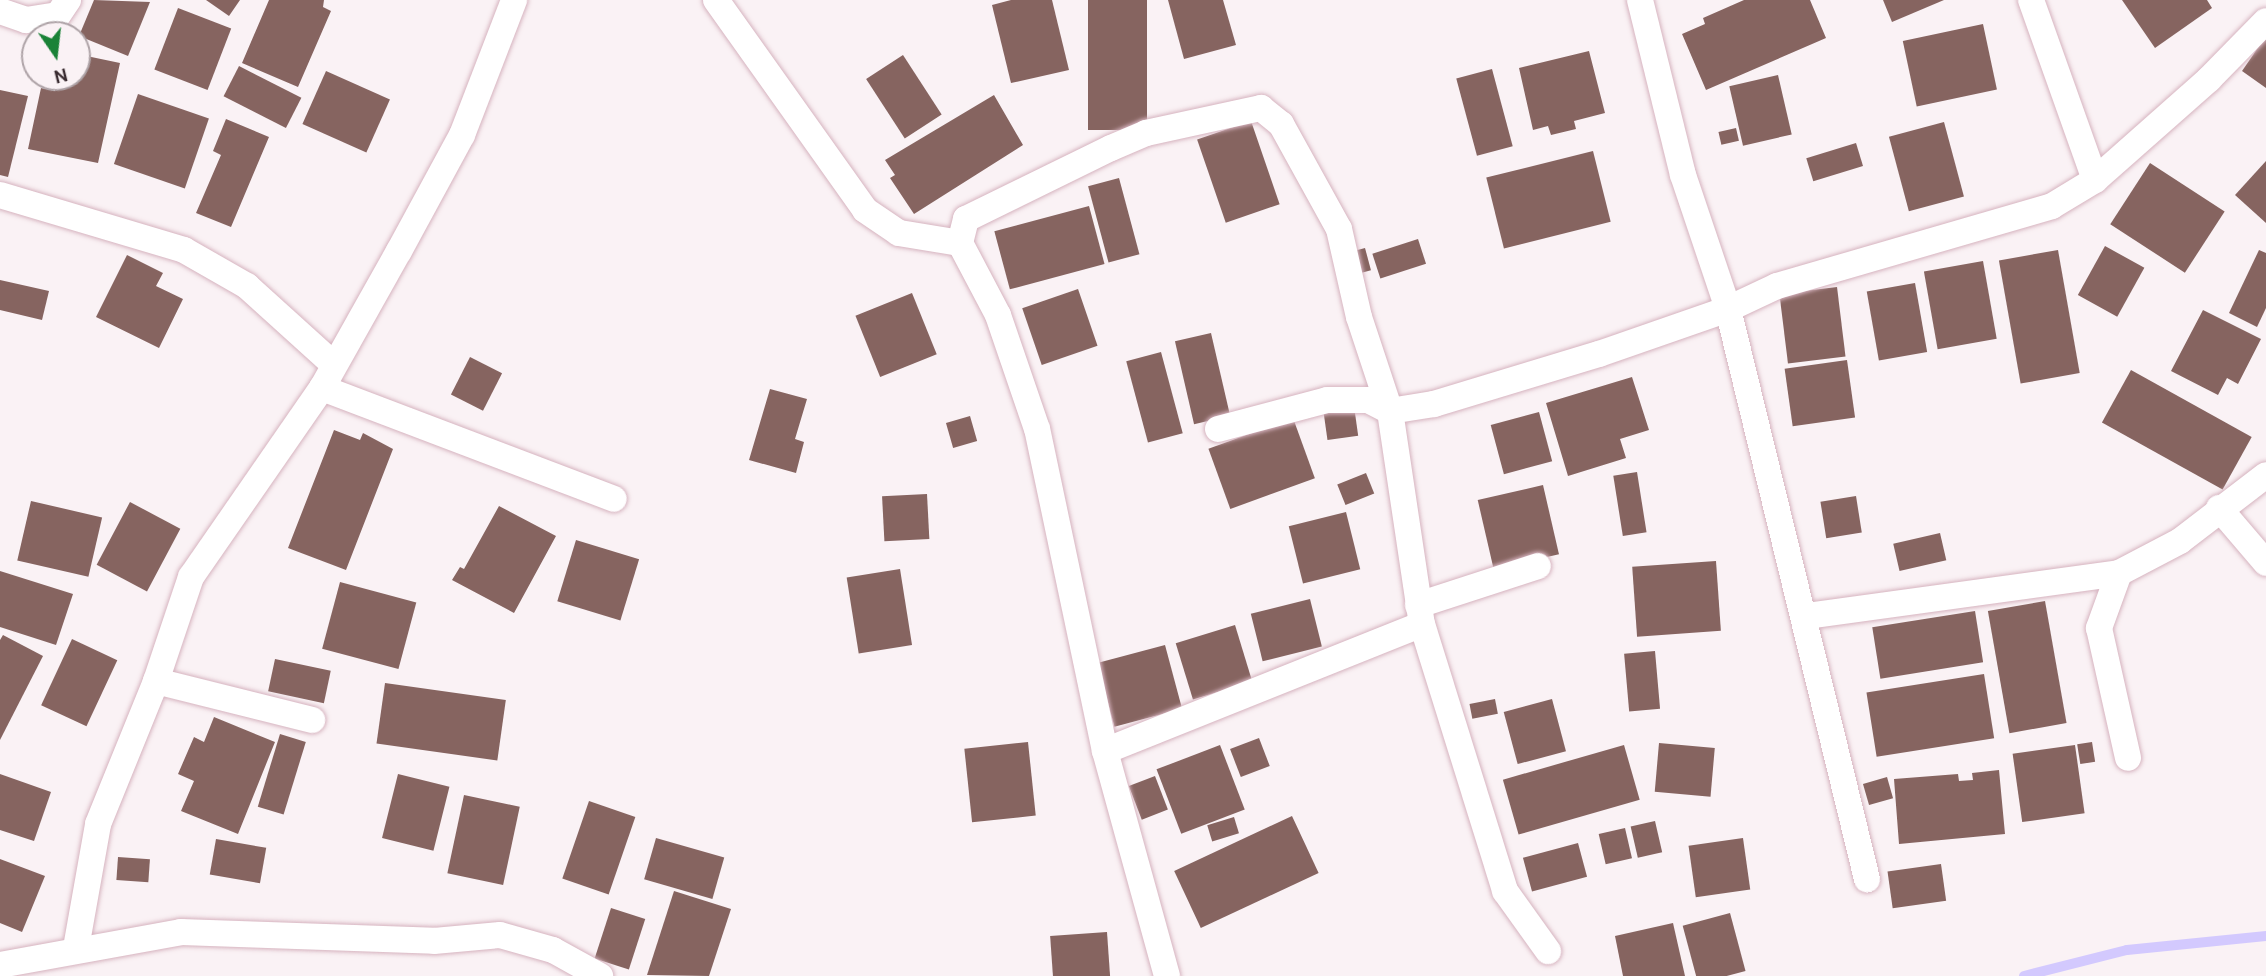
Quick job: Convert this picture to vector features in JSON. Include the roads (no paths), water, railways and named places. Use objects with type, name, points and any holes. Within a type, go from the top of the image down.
[{"type":"street","points":[[0,11],[26,20],[58,15],[68,0]]},
{"type":"street","points":[[76,948],[98,824],[156,681],[191,577],[322,388],[332,363],[462,135],[514,0]]},
{"type":"street","points":[[716,0],[865,210],[899,233],[961,243]]},
{"type":"street","points":[[1640,0],[1683,175],[1728,309],[1806,617],[1852,828],[1867,879]]},
{"type":"street","points":[[2031,0],[2095,180]]},
{"type":"street","points":[[1218,429],[1327,400],[1368,400],[1390,411],[1434,404],[1533,375],[1728,309],[1777,286],[2052,206],[2095,180],[2210,79],[2266,21]]},
{"type":"street","points":[[1167,976],[1105,751],[1037,429],[998,315],[961,243],[966,219],[1111,148],[1146,133],[1261,108],[1282,124],[1339,229],[1359,317],[1390,411],[1420,615],[1505,891],[1548,951]]},
{"type":"street","points":[[0,195],[184,250],[247,286],[332,363]]},
{"type":"street","points":[[322,388],[614,499]]},
{"type":"street","points":[[1806,617],[2119,573],[2180,541],[2218,509],[2266,475]]},
{"type":"street","points":[[2218,509],[2266,564]]},
{"type":"street","points":[[1105,751],[1538,566]]},
{"type":"street","points":[[2119,573],[2099,628],[2128,758]]},
{"type":"street","points":[[156,681],[312,720]]},
{"type":"street","points":[[0,965],[76,948],[181,932],[434,941],[500,935],[553,950],[600,976]]},
{"type":"waterway","points":[[2024,976],[2127,950],[2266,936]]}]
